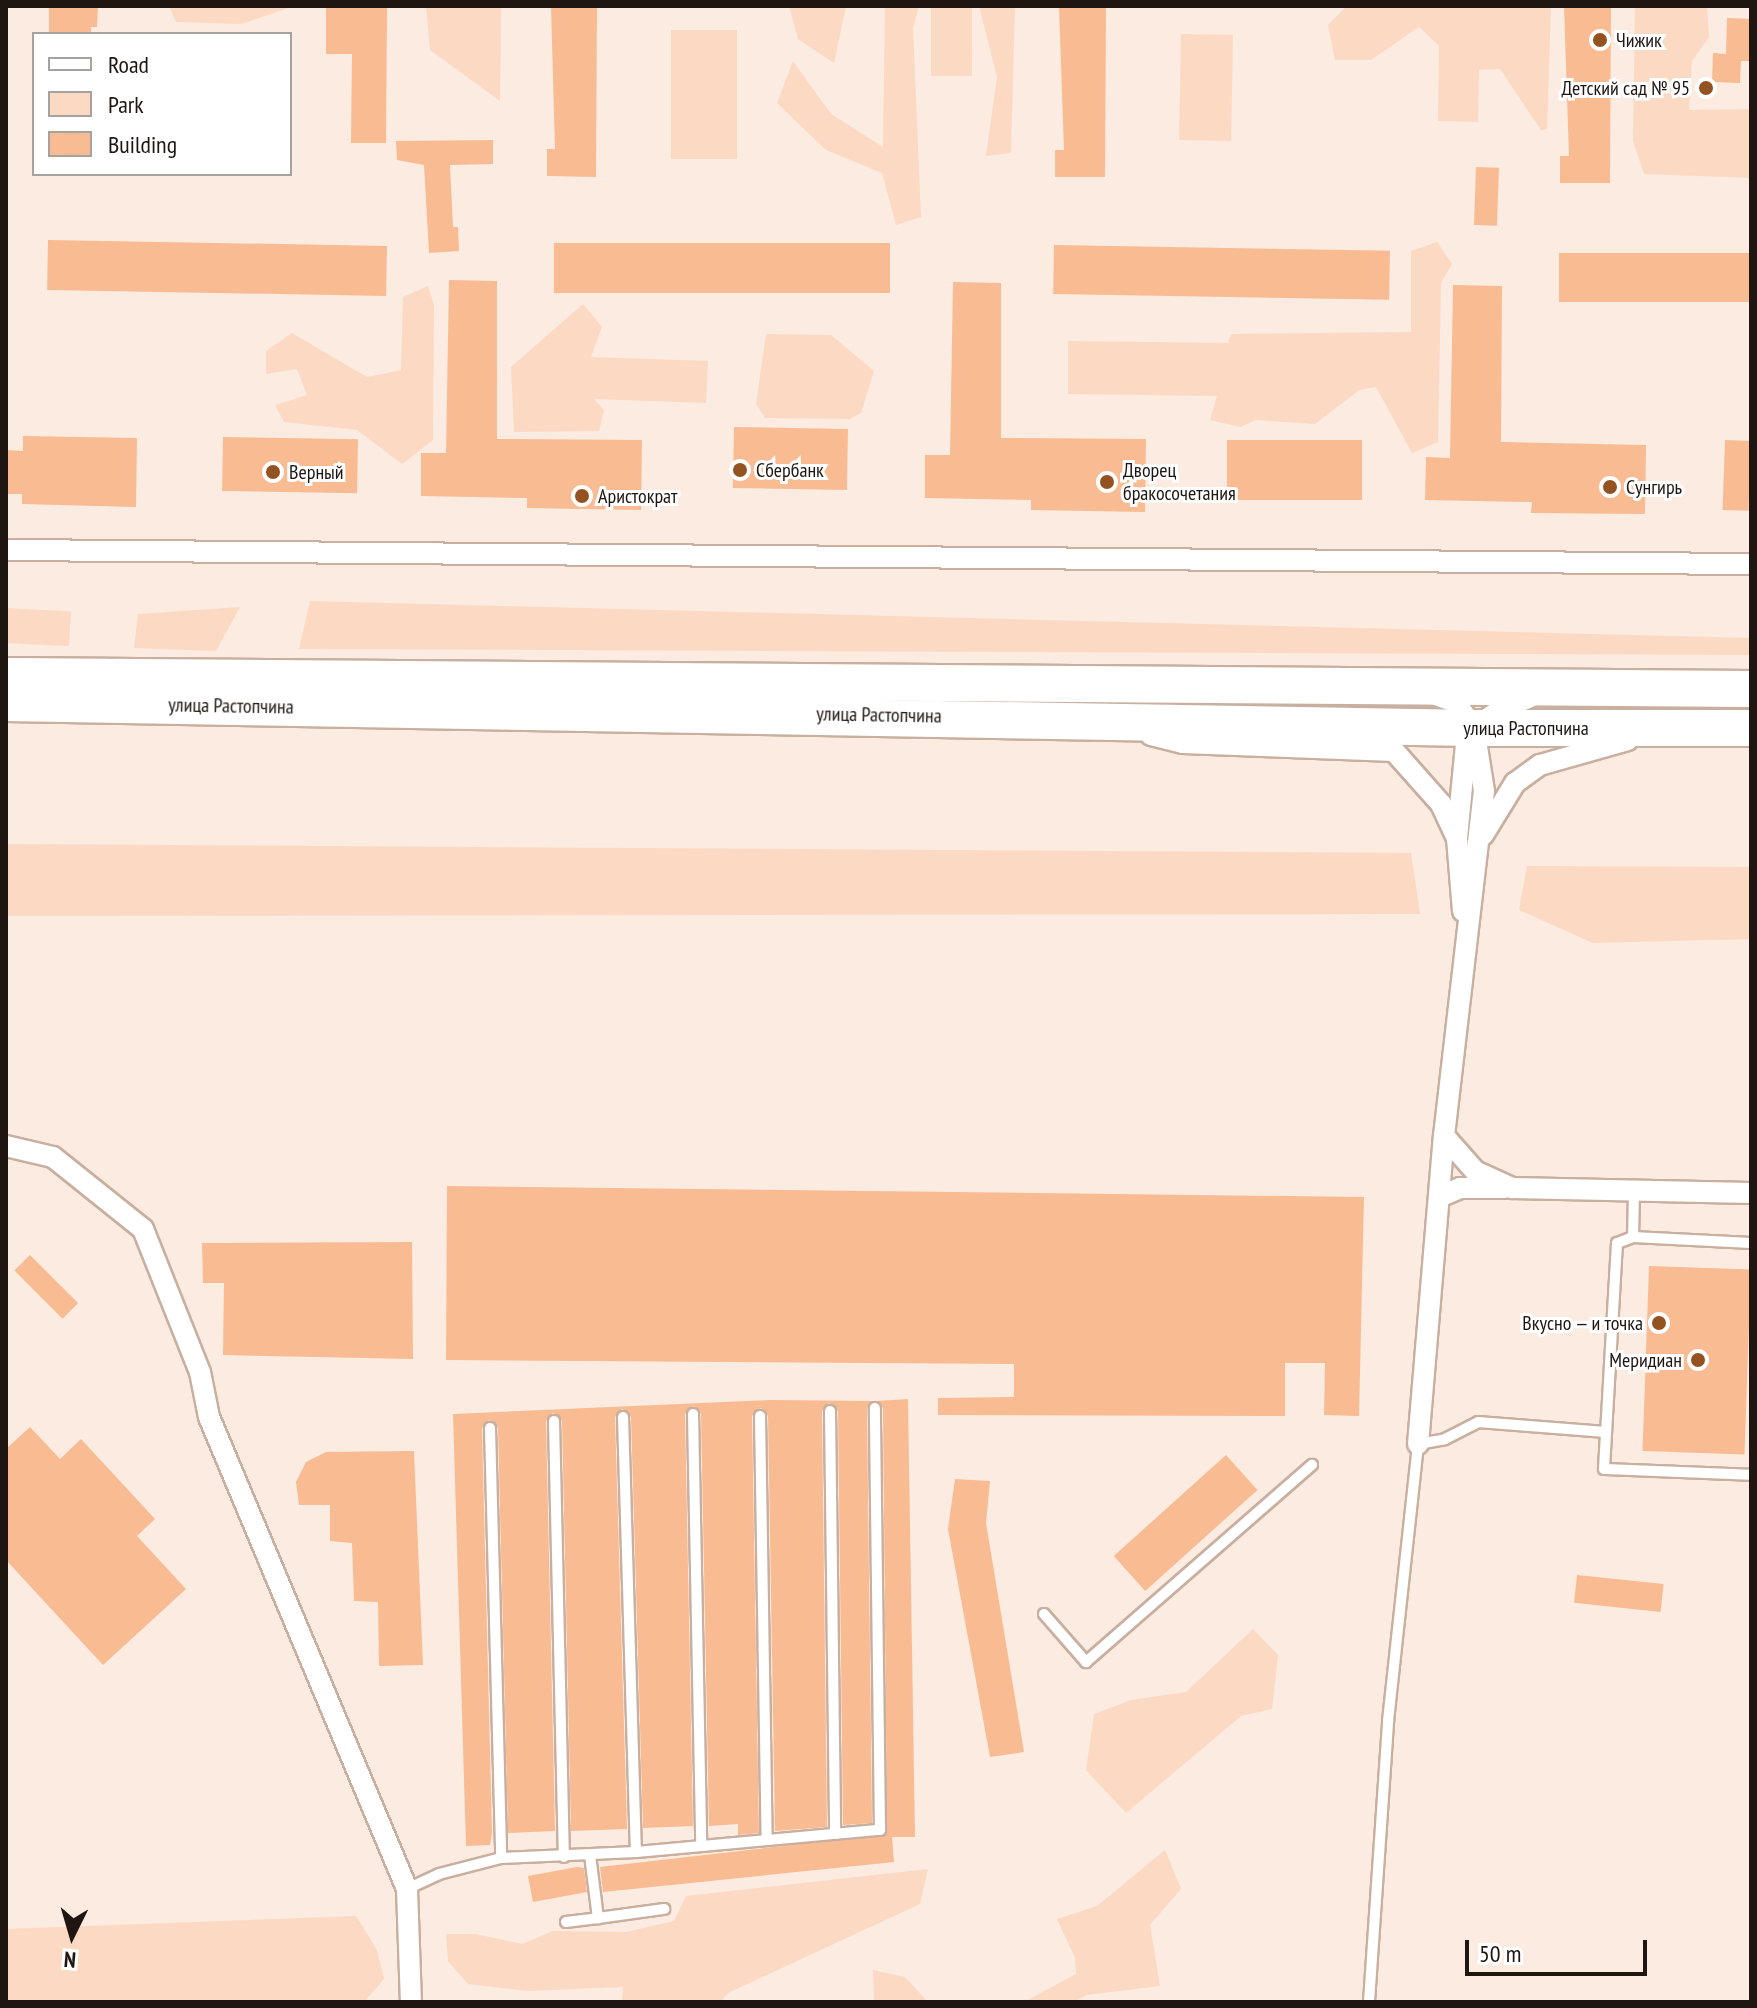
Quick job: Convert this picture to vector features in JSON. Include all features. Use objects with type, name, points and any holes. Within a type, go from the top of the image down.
[{"type":"highway","name":"улица Растопчина","points":[[6,676],[1549,690],[1751,689]]},
{"type":"highway","name":"улица Растопчина","points":[[6,703],[1079,718],[1400,739],[1474,728],[1751,728]]},
{"type":"street","points":[[6,550],[1751,564]]},
{"type":"street","points":[[1418,1444],[1444,1136],[1466,931],[1481,838],[1483,766],[1474,728],[1455,702],[1403,688],[1406,711],[1400,739],[1441,804],[1457,838]]},
{"type":"street","points":[[1466,931],[1457,838],[1461,766],[1474,728],[1498,711],[1549,690]]},
{"type":"street","points":[[1481,838],[1515,783],[1540,765],[1679,728]]},
{"type":"street","points":[[1444,1136],[1475,1171],[1512,1188]]},
{"type":"street","points":[[6,1146],[53,1157],[143,1229],[200,1372],[209,1417],[407,1889],[411,2002]]},
{"type":"street","points":[[1439,1197],[1460,1188],[1751,1193]]},
{"type":"lane","points":[[1633,1237],[1634,1191]]},
{"type":"lane","points":[[1751,1243],[1633,1237],[1617,1243],[1604,1469],[1751,1475]]},
{"type":"lane","points":[[407,1889],[439,1874],[501,1858],[636,1852],[880,1830],[875,1408]]},
{"type":"lane","points":[[830,1411],[835,1834]]},
{"type":"lane","points":[[693,1414],[701,1846]]},
{"type":"lane","points":[[760,1416],[767,1840]]},
{"type":"lane","points":[[623,1417],[636,1852]]},
{"type":"lane","points":[[554,1421],[564,1857]]},
{"type":"lane","points":[[1369,2002],[1388,1721],[1418,1444],[1445,1439],[1478,1422],[1606,1432]]},
{"type":"lane","points":[[490,1428],[501,1858]]},
{"type":"lane","points":[[1044,1614],[1086,1662],[1312,1465]]},
{"type":"lane","points":[[590,1855],[598,1918]]},
{"type":"lane","points":[[566,1922],[664,1909]]},
{"type":"green space","points":[[169,6],[294,6],[242,24],[176,22]]},
{"type":"green space","points":[[426,6],[501,6],[500,101],[430,50]]},
{"type":"green space","points":[[789,6],[846,6],[834,63],[798,39]]},
{"type":"green space","points":[[885,6],[919,6],[913,28],[921,217],[896,225],[882,173],[826,150],[777,103],[793,61],[831,114],[883,147]]},
{"type":"green space","points":[[931,6],[972,6],[972,76],[931,76]]},
{"type":"green space","points":[[979,6],[1015,6],[1011,153],[986,156],[997,77]]},
{"type":"green space","points":[[1347,6],[1551,6],[1547,129],[1541,130],[1500,69],[1479,70],[1478,122],[1438,121],[1439,46],[1419,27],[1371,60],[1335,60],[1328,25]]},
{"type":"green space","name":"Детский сад № 95","points":[[1635,6],[1707,6],[1709,37],[1692,61],[1689,110],[1751,109],[1751,178],[1644,174],[1633,141]]},
{"type":"green space","points":[[671,30],[737,30],[737,159],[671,159]]},
{"type":"green space","points":[[1181,34],[1233,35],[1231,141],[1179,140]]},
{"type":"green space","points":[[1437,242],[1452,264],[1441,283],[1438,442],[1412,453],[1376,387],[1359,390],[1315,424],[1256,420],[1240,427],[1210,420],[1217,396],[1068,394],[1068,341],[1228,343],[1231,334],[1411,332],[1411,251]]},
{"type":"green space","points":[[428,286],[434,305],[433,440],[402,464],[357,430],[284,422],[275,405],[307,395],[297,369],[266,374],[266,351],[292,333],[367,377],[401,370],[403,297]]},
{"type":"green space","points":[[583,304],[602,327],[591,357],[708,361],[706,403],[594,399],[604,410],[599,431],[514,432],[511,367]]},
{"type":"green space","points":[[766,334],[831,335],[874,371],[861,413],[849,419],[765,418],[756,404]]},
{"type":"green space","points":[[310,601],[1751,638],[1751,655],[299,649]]},
{"type":"green space","points":[[240,607],[216,651],[134,648],[138,614]]},
{"type":"green space","points":[[6,608],[71,611],[69,646],[6,643]]},
{"type":"green space","points":[[6,844],[1411,853],[1420,914],[6,916]]},
{"type":"green space","points":[[1527,866],[1751,867],[1751,939],[1593,943],[1519,910]]},
{"type":"green space","points":[[1253,1629],[1278,1655],[1272,1709],[1241,1716],[1126,1813],[1086,1770],[1094,1714],[1131,1700],[1186,1692]]},
{"type":"green space","points":[[1165,1850],[1181,1889],[1150,1925],[1160,1986],[1087,1995],[1074,2002],[1024,2002],[1076,1974],[1075,1958],[1057,1919],[1097,1906]]},
{"type":"green space","points":[[928,1869],[920,1904],[728,1993],[721,2002],[622,2002],[623,1987],[528,1991],[468,1984],[448,1961],[446,1934],[476,1934],[522,1944],[553,1931],[626,1932],[674,1921],[686,1896]]},
{"type":"green space","points":[[356,1916],[377,1950],[384,1979],[364,2002],[6,2002],[6,1929]]},
{"type":"green space","points":[[873,1970],[905,1977],[928,2002],[874,2002]]},
{"type":"building","points":[[49,6],[98,6],[97,27],[91,27],[91,32],[49,32]]},
{"type":"building","points":[[551,6],[597,6],[596,177],[547,176],[547,149],[555,149]]},
{"type":"building","points":[[1059,6],[1106,6],[1105,177],[1055,177],[1055,150],[1064,150]]},
{"type":"building","points":[[1564,6],[1611,6],[1610,183],[1560,183],[1560,156],[1569,156]]},
{"type":"building","points":[[326,8],[387,8],[386,143],[351,143],[352,54],[326,54]]},
{"type":"building","points":[[1727,18],[1751,19],[1751,61],[1741,61],[1740,83],[1712,82],[1713,53],[1726,54]]},
{"type":"building","points":[[493,140],[493,164],[450,165],[453,227],[458,227],[459,251],[429,253],[424,165],[397,160],[396,141]]},
{"type":"building","points":[[1476,167],[1499,168],[1497,226],[1474,225]]},
{"type":"building","points":[[48,240],[387,246],[386,296],[47,290]]},
{"type":"building","points":[[554,243],[890,243],[890,293],[554,293]]},
{"type":"building","points":[[1054,245],[1390,251],[1389,300],[1053,294]]},
{"type":"building","points":[[1559,253],[1751,253],[1751,302],[1559,302]]},
{"type":"building","points":[[449,280],[497,281],[497,439],[642,440],[641,510],[527,508],[527,498],[421,496],[421,453],[446,453]]},
{"type":"building","points":[[953,282],[1001,283],[1001,438],[1146,439],[1145,512],[1031,510],[1031,500],[925,498],[925,455],[950,455]]},
{"type":"building","points":[[1453,285],[1502,286],[1501,442],[1646,445],[1645,514],[1531,513],[1532,502],[1425,500],[1426,457],[1450,458]]},
{"type":"building","points":[[734,427],[848,429],[847,490],[733,488]]},
{"type":"building","points":[[23,436],[137,438],[136,507],[22,504],[22,494],[6,494],[6,450],[23,451]]},
{"type":"building","points":[[223,437],[358,439],[357,493],[222,491]]},
{"type":"building","points":[[1227,440],[1362,440],[1362,500],[1227,500]]},
{"type":"building","points":[[1725,440],[1751,441],[1749,511],[1723,510]]},
{"type":"building","points":[[447,1186],[1364,1197],[1359,1416],[1324,1415],[1325,1363],[1285,1363],[1285,1416],[938,1415],[938,1398],[1014,1397],[1014,1364],[446,1360]]},
{"type":"building","points":[[412,1242],[413,1359],[223,1355],[224,1283],[203,1283],[202,1243]]},
{"type":"building","points":[[30,1255],[78,1303],[63,1319],[14,1271]]},
{"type":"building","name":"Меридиан","points":[[1649,1266],[1751,1270],[1744,1454],[1643,1451]]},
{"type":"building","points":[[908,1399],[915,1837],[892,1837],[894,1862],[603,1892],[600,1867],[887,1834],[883,1408],[877,1401]]},
{"type":"building","points":[[771,1400],[872,1401],[867,1408],[872,1823],[843,1825],[838,1411],[829,1403],[822,1411],[827,1827],[775,1831],[768,1416],[761,1408],[752,1416],[759,1833],[738,1835],[738,1824],[709,1826],[701,1414],[694,1406],[685,1414],[693,1826],[643,1828],[631,1417],[622,1409],[615,1417],[627,1829],[571,1831],[562,1421],[553,1413],[546,1421],[555,1831],[508,1833],[498,1428],[489,1420],[482,1428],[492,1833],[490,1845],[466,1846],[453,1414]]},
{"type":"building","points":[[30,1427],[60,1459],[81,1439],[155,1519],[137,1536],[186,1589],[103,1665],[6,1560],[6,1449]]},
{"type":"building","points":[[414,1451],[423,1665],[379,1666],[378,1602],[354,1601],[352,1543],[330,1541],[330,1505],[299,1505],[296,1482],[306,1462],[326,1452]]},
{"type":"building","points":[[1226,1455],[1257,1490],[1145,1591],[1114,1556]]},
{"type":"building","points":[[955,1479],[990,1481],[986,1523],[1024,1752],[990,1757],[948,1529]]},
{"type":"building","points":[[1577,1575],[1664,1584],[1661,1612],[1574,1603]]},
{"type":"building","points":[[584,1868],[587,1892],[533,1902],[528,1876]]},
{"type":"place","name":"Чижик","points":[[1600,40]]},
{"type":"place","name":"Детский сад № 95","points":[[1706,88]]},
{"type":"place","name":"Сбербанк","points":[[740,470]]},
{"type":"place","name":"Верный","points":[[273,472]]},
{"type":"place","name":"Дворец бракосочетания","points":[[1107,482]]},
{"type":"place","name":"Сунгирь","points":[[1610,487]]},
{"type":"place","name":"Аристократ","points":[[582,496]]},
{"type":"place","name":"Вкусно — и точка","points":[[1659,1323]]},
{"type":"place","name":"Меридиан","points":[[1698,1360]]}]
